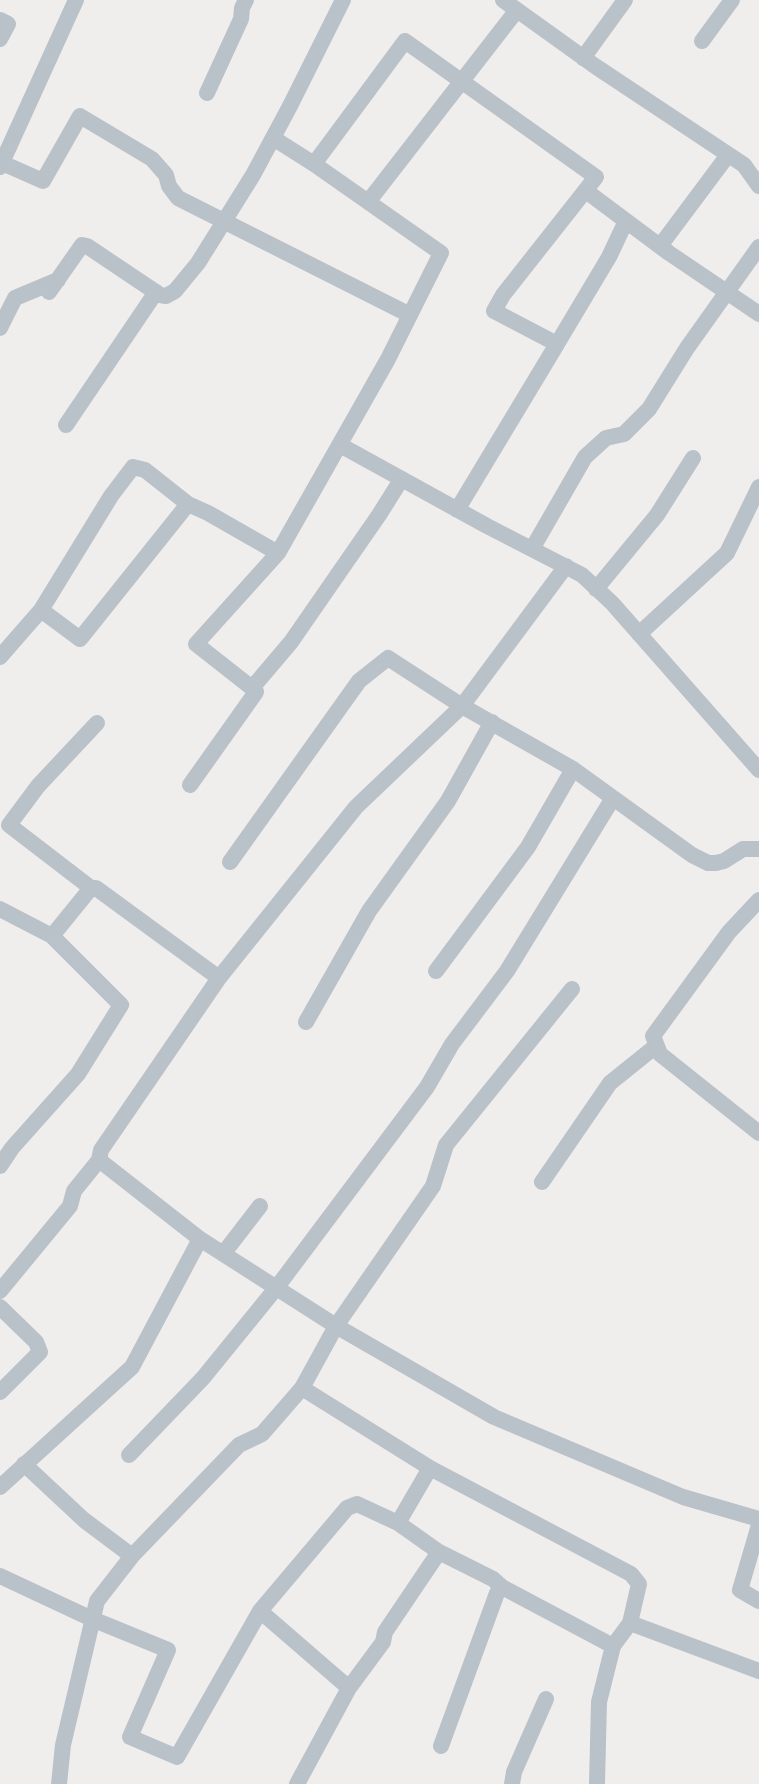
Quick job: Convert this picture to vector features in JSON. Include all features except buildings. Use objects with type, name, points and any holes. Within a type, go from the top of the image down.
[{"type":"street","points":[[76,0],[1,164],[43,181],[80,116],[153,159],[166,175],[169,186],[178,198],[410,315]]},
{"type":"street","points":[[0,328],[15,298],[54,286],[82,245],[87,246],[156,292],[166,296],[175,291],[198,263],[253,175],[343,0]]},
{"type":"street","points":[[503,0],[584,58],[744,165],[759,186]]},
{"type":"street","points":[[584,58],[625,0]]},
{"type":"street","points":[[702,41],[732,0]]},
{"type":"street","points":[[207,93],[241,19],[238,3]]},
{"type":"street","points":[[368,202],[517,10]]},
{"type":"street","points":[[0,20],[8,24],[0,39]]},
{"type":"street","points":[[314,164],[405,41],[596,177],[503,295],[494,311],[557,344]]},
{"type":"street","points":[[190,785],[256,692],[196,644],[278,553],[340,445],[441,253],[273,138]]},
{"type":"street","points":[[660,246],[728,154]]},
{"type":"street","points":[[586,191],[660,246],[759,314]]},
{"type":"street","points":[[457,510],[609,256],[626,221]]},
{"type":"street","points":[[532,549],[585,457],[606,438],[624,434],[649,409],[687,348],[759,248]]},
{"type":"street","points":[[66,425],[156,292]]},
{"type":"street","points":[[340,445],[401,480],[582,575],[639,634],[759,770]]},
{"type":"street","points":[[596,589],[657,515],[693,458]]},
{"type":"street","points":[[0,657],[41,610],[111,496],[133,467],[145,470],[188,504],[278,553]]},
{"type":"street","points":[[252,688],[308,617],[401,480]]},
{"type":"street","points":[[639,634],[727,553],[759,487]]},
{"type":"street","points":[[41,610],[80,639],[188,504]]},
{"type":"street","points":[[0,1291],[70,1206],[74,1191],[99,1160],[101,1150],[219,978],[356,807],[462,706],[566,566]]},
{"type":"street","points":[[230,861],[359,681],[388,658],[462,706],[573,769],[692,855],[708,862],[724,861],[743,849],[759,849]]},
{"type":"street","points":[[306,1022],[369,911],[448,801],[492,722]]},
{"type":"street","points":[[97,723],[5,823],[219,978]]},
{"type":"street","points":[[436,971],[528,847],[573,769]]},
{"type":"street","points":[[129,1455],[203,1378],[277,1287],[428,1087],[452,1044],[507,971],[614,798]]},
{"type":"street","points":[[52,936],[92,888]]},
{"type":"street","points":[[758,1128],[660,1054],[653,1036],[729,932],[759,900]]},
{"type":"street","points":[[0,1166],[12,1148],[78,1074],[121,1005],[52,936],[1,911]]},
{"type":"street","points":[[59,1784],[63,1745],[97,1601],[132,1556],[239,1445],[262,1434],[302,1388],[336,1326],[433,1186],[446,1145],[572,989]]},
{"type":"street","points":[[542,1182],[610,1083],[656,1046]]},
{"type":"street","points":[[99,1160],[200,1239],[223,1254],[336,1326],[494,1417],[683,1497],[759,1519]]},
{"type":"street","points":[[223,1254],[260,1206]]},
{"type":"street","points":[[0,1486],[132,1367],[200,1239]]},
{"type":"street","points":[[0,1306],[36,1342],[39,1352],[0,1392]]},
{"type":"street","points":[[302,1388],[430,1468],[631,1574],[639,1584],[630,1623],[613,1646],[599,1702],[597,1784]]},
{"type":"street","points":[[24,1464],[84,1521],[132,1556]]},
{"type":"street","points":[[398,1523],[430,1468]]},
{"type":"street","points":[[0,1576],[92,1619],[168,1650],[130,1737],[177,1757],[260,1611],[347,1508],[357,1504],[398,1523],[439,1552],[493,1579],[502,1587],[613,1646]]},
{"type":"street","points":[[759,1525],[740,1590],[759,1601]]},
{"type":"street","points":[[297,1784],[349,1688],[383,1642],[385,1632],[439,1552]]},
{"type":"street","points":[[441,1746],[496,1593],[502,1587]]},
{"type":"street","points":[[260,1611],[349,1688]]},
{"type":"street","points":[[630,1623],[759,1671]]},
{"type":"street","points":[[512,1784],[514,1772],[546,1699]]}]
